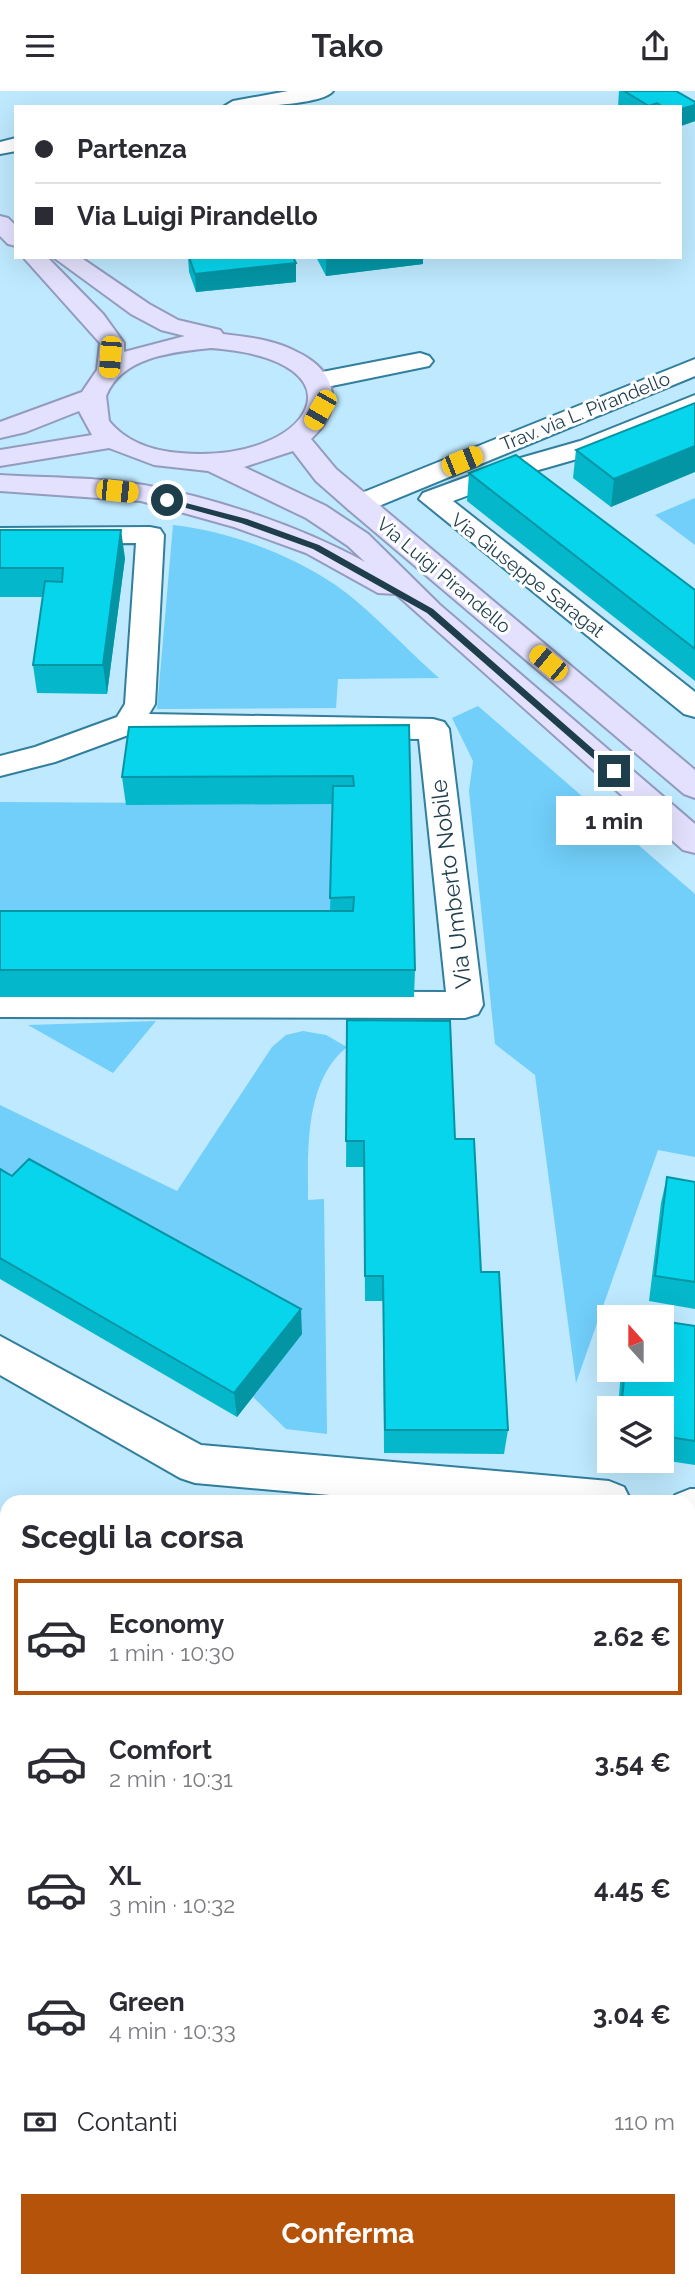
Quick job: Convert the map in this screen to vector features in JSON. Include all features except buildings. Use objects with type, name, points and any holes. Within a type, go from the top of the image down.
[{"type":"main road","points":[[0,223],[14,237]]},
{"type":"main road","points":[[36,259],[94,319],[111,343],[109,372]]},
{"type":"main road","points":[[67,259],[134,306],[170,325],[274,351],[300,364],[317,381],[321,396],[320,410],[311,425],[296,438],[264,453],[214,463],[175,462],[139,453],[112,440],[94,419],[93,395]]},
{"type":"main road","points":[[0,430],[93,395],[109,372],[153,349],[201,342],[240,343]]},
{"type":"main road","name":"Via Luigi Pirandello","points":[[296,438],[326,475],[695,787]]},
{"type":"main road","points":[[0,458],[112,440]]},
{"type":"main road","name":"Via Luigi Pirandello","points":[[214,463],[316,512],[358,540],[430,611],[695,842]]},
{"type":"main road","points":[[0,483],[142,493],[244,521],[316,547],[430,611]]},
{"type":"street","points":[[244,105],[323,91]]},
{"type":"street","points":[[317,381],[420,361]]},
{"type":"street","name":"Trav. via L. Pirandello","points":[[359,503],[695,367]]},
{"type":"street","name":"Via Giuseppe Saragat","points":[[695,403],[589,447],[519,467],[433,499],[695,706]]},
{"type":"street","points":[[519,467],[541,485]]},
{"type":"street","points":[[0,536],[150,535],[140,704],[128,724]]},
{"type":"street","name":"Via Umberto Nobile","points":[[0,766],[44,755],[128,724],[433,729],[465,1005],[0,1004]]},
{"type":"street","points":[[0,1353],[195,1464],[542,1495]]},
{"type":"shaded area","points":[[695,498],[695,545],[655,515]]},
{"type":"shaded area","points":[[173,525],[236,538],[277,553],[316,573],[360,604],[439,678],[338,679],[336,708],[157,709]]},
{"type":"shaded area","points":[[478,706],[695,894],[695,1157],[658,1150],[603,1305],[597,1305],[597,1323],[576,1383],[535,1075],[495,1044],[469,791],[473,761],[452,718]]},
{"type":"shaded area","points":[[0,802],[353,804],[330,925],[0,938]]},
{"type":"shaded area","points":[[156,1021],[113,1073],[28,1025]]},
{"type":"shaded area","points":[[303,1031],[326,1035],[347,1047],[333,1062],[323,1079],[311,1118],[309,1139],[308,1200],[324,1199],[327,1434],[286,1429],[253,1397],[301,1333],[0,1191],[0,1105],[177,1191],[272,1047],[286,1035]]},
{"type":"route","points":[[167,500],[244,521],[316,547],[430,611],[614,771]]}]
